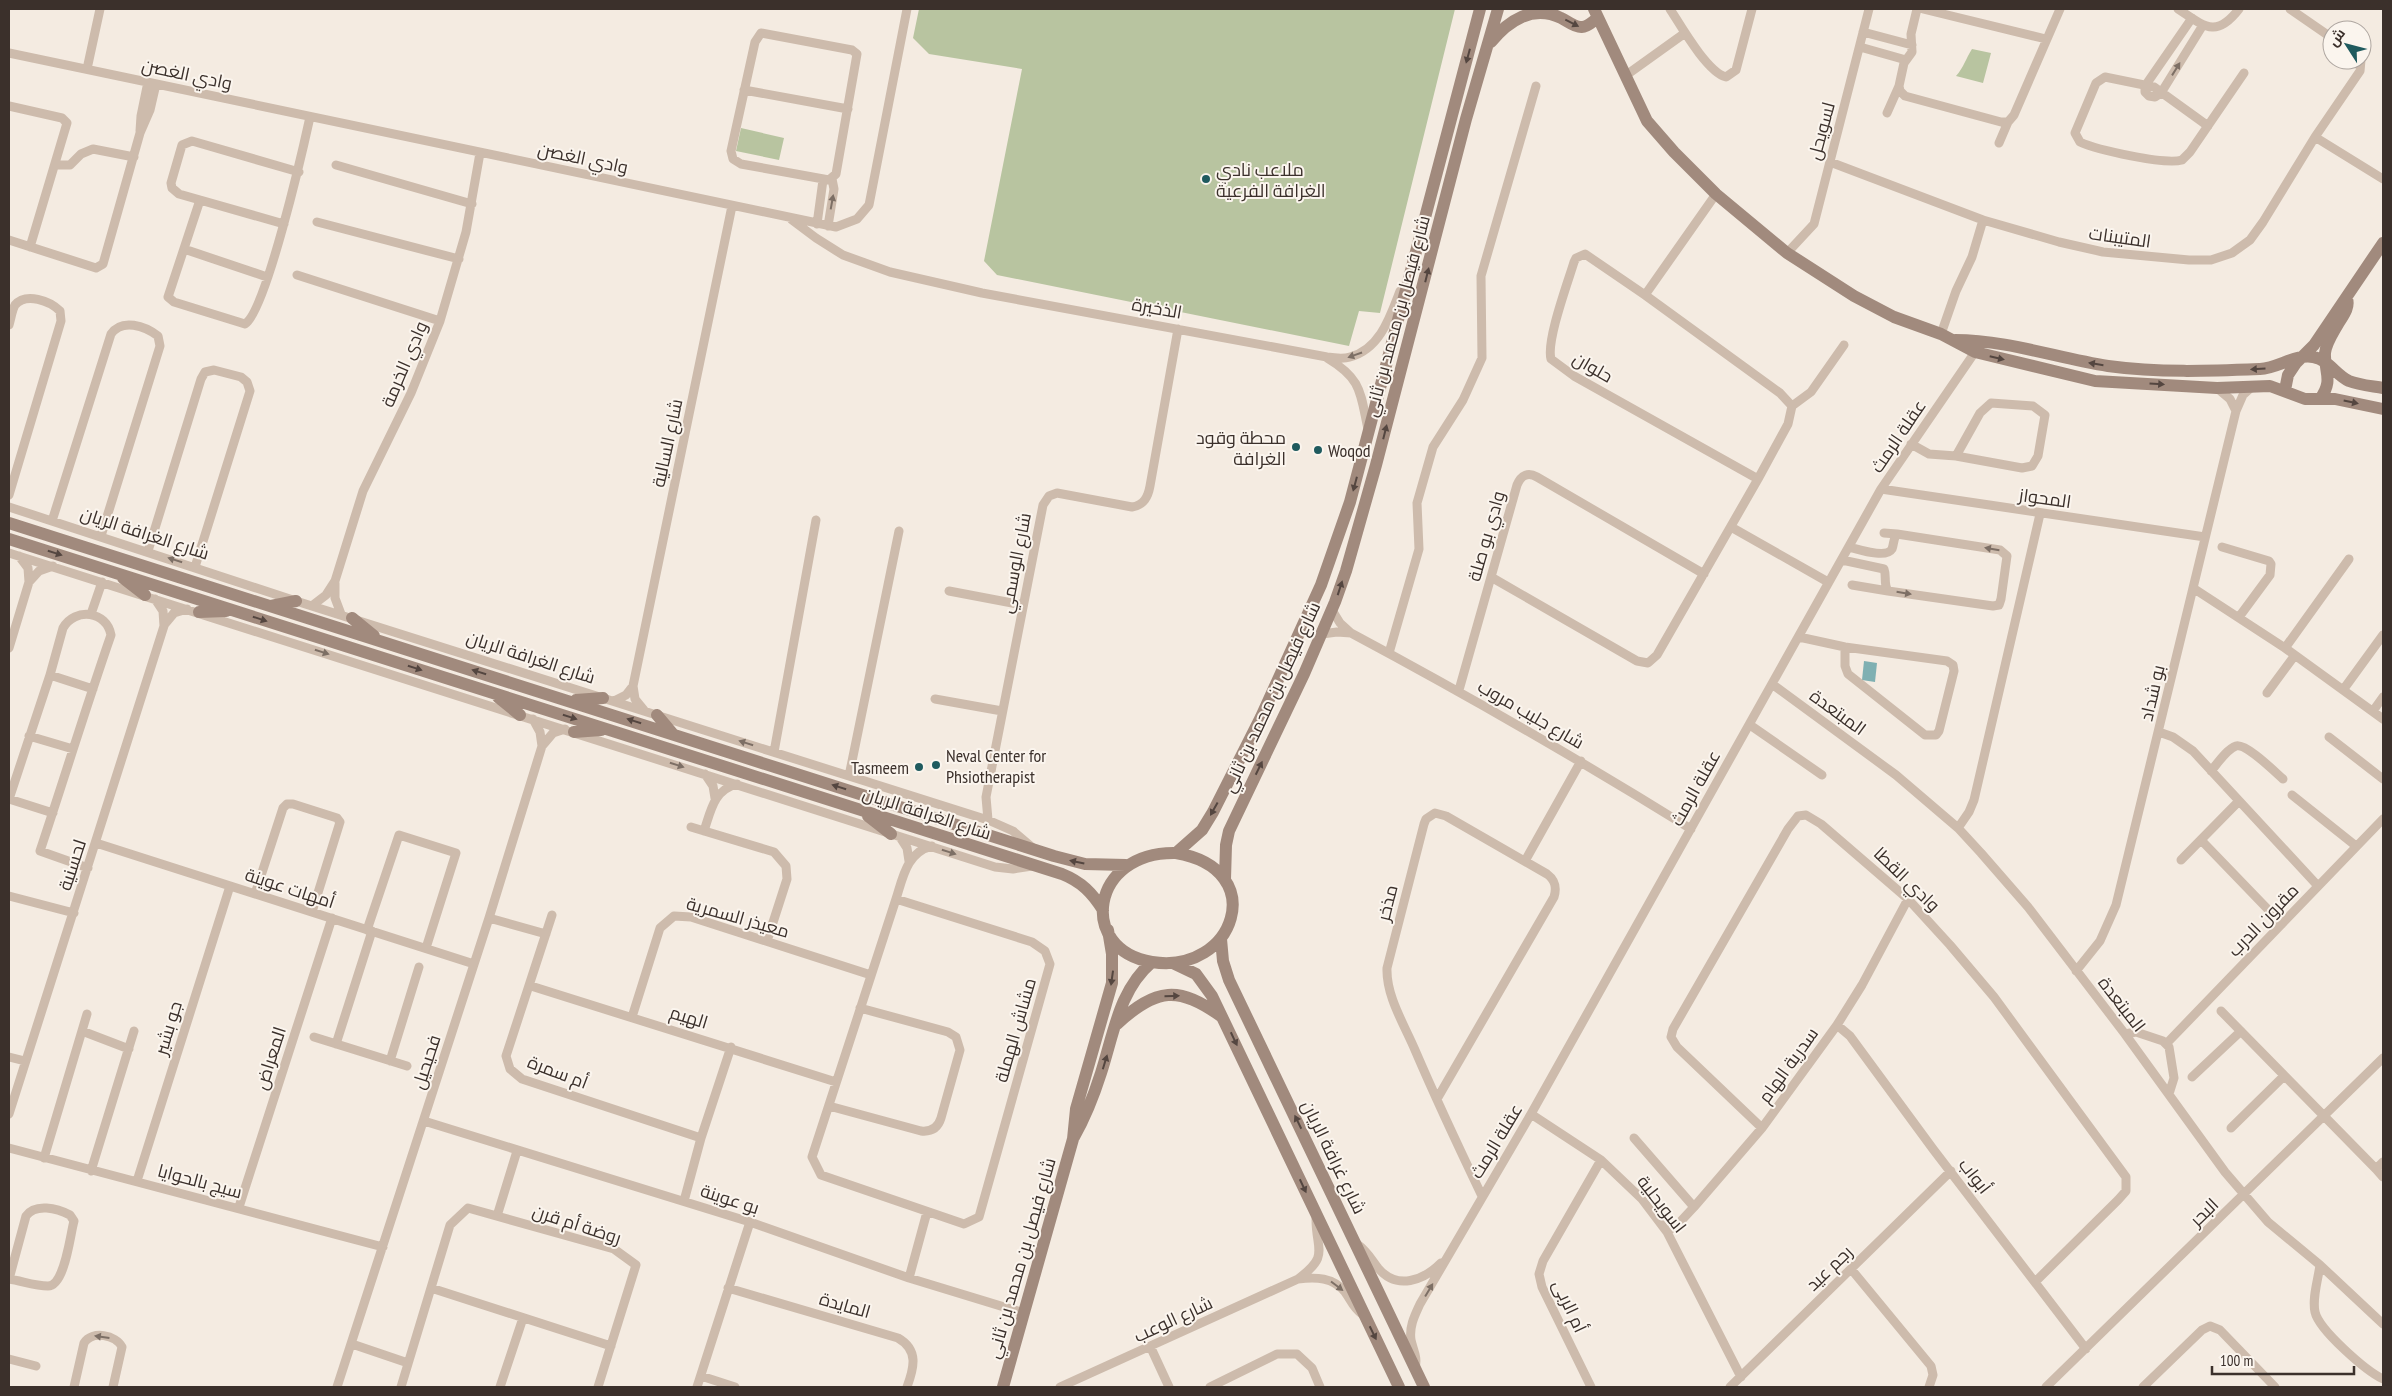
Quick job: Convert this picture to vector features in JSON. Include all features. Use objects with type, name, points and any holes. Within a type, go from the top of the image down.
[{"type":"street","points":[[88,69],[100,9]]},
{"type":"street","name":"وادي الغصن","points":[[9,53],[836,227],[857,219],[869,205],[907,9]]},
{"type":"street","name":"شارع فيصل بن محمد بن ثاني","points":[[1176,853],[1202,830],[1261,717],[1304,624],[1350,502],[1480,9]]},
{"type":"street","name":"شارع فيصل بن محمد بن ثاني","points":[[1225,880],[1226,845],[1236,813],[1332,610],[1376,465],[1486,48],[1498,9]]},
{"type":"street","points":[[1585,9],[1597,19],[1647,121],[1716,194],[1787,253],[1854,296],[1894,317],[1947,337],[2095,381],[2217,388],[2254,385],[2270,386],[2305,399],[2335,399],[2383,409]]},
{"type":"street","points":[[1670,9],[1686,33],[1720,75],[1726,76],[1732,75],[1736,70],[1752,9]]},
{"type":"street","name":"لسويحل","points":[[1787,253],[1814,224],[1869,9]]},
{"type":"street","points":[[1887,113],[1899,86],[1906,60],[1912,52],[1911,34],[1918,9]]},
{"type":"street","points":[[1923,9],[2046,39]]},
{"type":"street","points":[[1999,143],[2008,122],[2014,115],[2060,9]]},
{"type":"street","points":[[2178,9],[2203,25],[2213,28],[2219,27],[2232,18],[2239,9]]},
{"type":"street","points":[[2290,9],[2322,31]]},
{"type":"street","points":[[1486,48],[1503,27],[1529,13],[1546,13],[1559,16],[1578,27],[1585,26],[1597,19]]},
{"type":"street","points":[[2192,18],[2145,86],[2145,92],[2149,96],[2155,97],[2161,93],[2203,25]]},
{"type":"street","points":[[1863,32],[1912,45]]},
{"type":"street","points":[[761,33],[769,33],[856,52],[858,59],[848,110],[836,174],[828,179],[741,164],[733,159],[731,151],[744,90],[756,38],[761,33]]},
{"type":"street","points":[[1625,76],[1686,33]]},
{"type":"street","points":[[1860,47],[1906,60]]},
{"type":"street","name":"المتيبنات","points":[[1830,162],[1984,220],[2059,242],[2103,252],[2152,258],[2211,260],[2232,253],[2250,240],[2360,70]]},
{"type":"street","points":[[2145,86],[2105,77],[2101,79],[2096,83],[2077,126],[2077,139],[2094,147],[2177,162],[2186,158],[2244,73]]},
{"type":"street","points":[[9,240],[96,268],[103,264],[140,133],[148,117],[152,83]]},
{"type":"street","points":[[1389,653],[1419,549],[1417,503],[1433,447],[1464,400],[1482,358],[1481,276],[1536,86]]},
{"type":"street","points":[[1899,86],[1900,91],[1905,96],[2001,122],[2008,122]]},
{"type":"street","points":[[744,90],[848,110]]},
{"type":"street","points":[[2161,93],[2208,126]]},
{"type":"street","points":[[9,106],[66,120],[66,127],[30,247]]},
{"type":"street","points":[[200,200],[168,297],[174,302],[244,324],[252,317],[284,224],[310,117]]},
{"type":"street","points":[[2315,137],[2383,178]]},
{"type":"street","points":[[284,224],[179,194],[172,188],[171,183],[182,145],[187,141],[197,142],[298,172]]},
{"type":"street","points":[[55,165],[70,165],[81,154],[93,149],[134,157]]},
{"type":"street","name":"وادي الخرمة","points":[[313,605],[326,595],[335,581],[363,491],[411,393],[440,321],[459,259],[472,204],[480,153]]},
{"type":"street","points":[[336,165],[472,204]]},
{"type":"street","points":[[828,179],[834,189],[828,226]]},
{"type":"street","points":[[817,224],[828,179]]},
{"type":"street","points":[[1645,295],[1716,194]]},
{"type":"street","name":"شارع السالية","points":[[633,686],[732,206]]},
{"type":"street","name":"الذخيرة","points":[[791,218],[830,247],[866,264],[982,293],[1327,357],[1349,358],[1364,352],[1378,339],[1389,319],[1415,257]]},
{"type":"street","points":[[1947,337],[1956,291],[1972,257],[1984,220]]},
{"type":"street","points":[[317,222],[459,259]]},
{"type":"street","points":[[2285,390],[2292,369],[2314,345],[2340,304],[2347,299],[2383,243]]},
{"type":"street","points":[[184,249],[267,277]]},
{"type":"street","name":"حلوان","points":[[1758,479],[1574,376],[1551,359],[1550,349],[1560,307],[1576,258],[1585,254],[1589,255],[1780,393],[1792,406]]},
{"type":"street","points":[[297,275],[440,321]]},
{"type":"street","points":[[9,325],[15,306],[23,300],[31,298],[54,305],[60,311],[61,321],[9,495]]},
{"type":"street","points":[[2320,399],[2328,384],[2327,346],[2347,308],[2347,299]]},
{"type":"street","points":[[52,521],[111,334],[116,327],[125,324],[150,330],[158,336],[160,346],[101,536]]},
{"type":"street","name":"شارع الوسمي","points":[[988,820],[986,797],[1043,505],[1052,494],[1063,494],[1132,507],[1138,506],[1146,499],[1150,486],[1178,329]]},
{"type":"street","points":[[1491,577],[1642,664],[1654,660],[1788,424],[1792,406],[1810,392],[1844,345]]},
{"type":"street","points":[[1977,346],[2140,370],[2260,369],[2275,367],[2301,357],[2314,357],[2326,362],[2349,381],[2383,388]]},
{"type":"street","name":"عقلة الرمث","points":[[1415,1368],[1416,1357],[1411,1341],[1412,1323],[1446,1257],[1531,1114],[1881,490],[1977,346]]},
{"type":"street","name":"الذخيرة","points":[[1327,357],[1344,368],[1355,380],[1361,394],[1368,432]]},
{"type":"street","points":[[148,552],[201,379],[205,372],[214,370],[241,377],[247,382],[250,391],[195,567]]},
{"type":"street","name":"بو شداد","points":[[2076,971],[2100,941],[2116,905],[2236,411],[2243,395],[2254,385]]},
{"type":"street","points":[[2217,388],[2230,399],[2236,411]]},
{"type":"street","points":[[1911,444],[1929,454],[1956,456],[2027,468],[2035,462],[2038,456],[2044,414],[2033,406],[1991,403],[1980,413],[1956,456]]},
{"type":"street","name":"وادي بو صلة","points":[[1459,690],[1517,484],[1519,480],[1528,474],[1537,477],[1704,574]]},
{"type":"street","name":"المحواز","points":[[1881,490],[2205,537]]},
{"type":"street","name":"شارع الغرافة الريان","points":[[9,507],[296,601],[988,820],[1021,836],[1036,850]]},
{"type":"street","points":[[1958,828],[1969,812],[1974,800],[2040,514]]},
{"type":"street","points":[[774,752],[816,520]]},
{"type":"street","name":"شارع الغرافة الريان","points":[[9,522],[1036,850],[1085,864],[1126,865]]},
{"type":"street","points":[[1731,527],[1828,582]]},
{"type":"street","points":[[849,776],[899,531]]},
{"type":"street","points":[[1852,585],[1993,606],[1999,605],[2007,556],[2005,552],[1884,533]]},
{"type":"street","points":[[1849,547],[1877,554],[1887,553],[1892,550],[1897,534]]},
{"type":"street","name":"شارع الغرافة الريان","points":[[9,539],[1062,874],[1081,883],[1090,891],[1103,910]]},
{"type":"street","points":[[2222,547],[2269,561],[2271,564],[2270,576],[2239,617]]},
{"type":"street","name":"شارع الغرافة الريان","points":[[9,553],[1001,868],[1034,866]]},
{"type":"street","points":[[9,648],[29,582],[28,568],[18,556]]},
{"type":"street","points":[[2285,648],[2349,559]]},
{"type":"street","points":[[1842,560],[1884,569],[1886,574],[1884,586],[1888,591]]},
{"type":"street","points":[[29,582],[39,571],[53,566]]},
{"type":"street","points":[[118,573],[150,597],[163,611],[164,626]]},
{"type":"street","name":"وادي الخرمة","points":[[335,581],[335,598],[346,616]]},
{"type":"street","points":[[90,614],[102,582]]},
{"type":"street","points":[[2194,588],[2285,648],[2383,719]]},
{"type":"street","points":[[949,591],[1023,605]]},
{"type":"street","points":[[270,606],[296,601]]},
{"type":"street","points":[[164,626],[174,614],[193,611],[234,610]]},
{"type":"street","name":"شارع جليب مروب","points":[[1332,610],[1340,623],[1352,633],[1459,690],[1581,761],[1691,829]]},
{"type":"street","points":[[53,813],[9,799],[67,621],[76,614],[90,614],[102,619],[110,626],[111,635],[73,749],[53,813],[40,852],[88,868]]},
{"type":"street","points":[[346,616],[380,641]]},
{"type":"street","name":"لحسنية","points":[[9,1114],[164,626]]},
{"type":"street","name":"شارع جليب مروب","points":[[1322,634],[1352,633]]},
{"type":"street","points":[[2343,690],[2383,635]]},
{"type":"street","points":[[1799,637],[1845,647],[1947,661],[1953,665],[1954,672],[1939,731],[1936,735],[1925,735],[1848,674],[1845,666],[1845,647]]},
{"type":"street","points":[[2267,693],[2295,655]]},
{"type":"street","points":[[50,675],[93,688]]},
{"type":"street","name":"المبتعدة","points":[[1772,684],[1896,775],[1958,828],[2021,899],[2125,1034],[2215,1159],[2244,1195],[2268,1222],[2320,1265],[2383,1324]]},
{"type":"street","points":[[569,701],[609,700],[626,695],[633,686]]},
{"type":"street","points":[[633,686],[635,699],[673,734]]},
{"type":"street","points":[[495,693],[520,715]]},
{"type":"street","points":[[2373,711],[2383,697]]},
{"type":"street","points":[[934,699],[1002,712]]},
{"type":"street","points":[[533,719],[540,732],[542,746]]},
{"type":"street","points":[[1750,725],[1822,775]]},
{"type":"street","points":[[542,746],[553,733],[607,729]]},
{"type":"street","points":[[2159,732],[2183,744],[2211,771],[2318,886]]},
{"type":"street","points":[[29,736],[73,749]]},
{"type":"street","points":[[2329,737],[2383,779]]},
{"type":"street","name":"فحيحيل","points":[[337,1387],[489,918],[542,746]]},
{"type":"street","points":[[2211,771],[2232,748],[2240,746],[2247,749],[2283,779]]},
{"type":"street","points":[[1525,861],[1581,761]]},
{"type":"street","points":[[704,831],[715,798],[713,786],[706,774]]},
{"type":"street","points":[[715,798],[726,788],[737,784]]},
{"type":"street","points":[[2292,795],[2356,846]]},
{"type":"street","points":[[2181,860],[2239,801]]},
{"type":"street","points":[[255,894],[282,808],[290,803],[302,806],[338,818],[340,822],[312,912]]},
{"type":"street","points":[[862,811],[896,835],[907,848],[909,861]]},
{"type":"street","name":"مذخر","points":[[1436,1099],[1554,897],[1556,888],[1552,878],[1440,813],[1430,815],[1424,824],[1387,968],[1387,978],[1392,998],[1436,1099],[1482,1196]]},
{"type":"street","name":"وادي القطا","points":[[1762,1128],[1677,1046],[1672,1037],[1673,1029],[1788,830],[1798,816],[1810,816],[1908,899],[1994,998],[2126,1177],[2126,1191],[2035,1282]]},
{"type":"street","name":"مقرون الدرب","points":[[2167,1043],[2383,819]]},
{"type":"street","points":[[691,827],[774,852],[786,866],[787,879],[767,941]]},
{"type":"street","points":[[336,1044],[398,834],[456,853],[426,948]]},
{"type":"street","points":[[2201,840],[2282,924]]},
{"type":"street","name":"أمهات عوينة","points":[[96,843],[474,964]]},
{"type":"street","points":[[909,861],[918,851],[932,846]]},
{"type":"street","points":[[1176,853],[1197,858],[1207,863],[1225,880],[1232,902],[1229,924],[1221,939],[1200,955],[1173,963],[1152,962],[1123,950],[1108,930],[1103,910],[1108,886],[1126,865],[1154,854],[1176,853]]},
{"type":"street","name":"مشاش الهملة","points":[[896,898],[1032,942],[1045,951],[1050,964],[979,1217],[964,1224],[821,1175],[812,1157],[896,898],[909,861]]},
{"type":"street","name":"جو بشير","points":[[137,1181],[230,886]]},
{"type":"street","points":[[9,896],[74,913]]},
{"type":"street","name":"سدرية الهام","points":[[1667,1232],[1694,1207],[1762,1128],[1837,1025],[1862,985],[1908,899]]},
{"type":"street","name":"أم سمرة","points":[[552,915],[531,986],[506,1056],[510,1069],[522,1079],[701,1138]]},
{"type":"street","name":"معيذر السمرية","points":[[632,1017],[660,928],[674,916],[690,916],[871,975]]},
{"type":"street","name":"المعراض","points":[[239,1208],[332,918]]},
{"type":"street","points":[[489,918],[546,934]]},
{"type":"street","name":"شارع فيصل بن محمد بن ثاني","points":[[1003,1387],[1073,1139],[1076,1109],[1112,982],[1112,954],[1108,930]]},
{"type":"street","name":"شارع غرافة الريان","points":[[1221,939],[1223,961],[1229,980],[1424,1387]]},
{"type":"street","name":"شارع فيصل بن محمد بن ثاني","points":[[1073,1139],[1088,1112],[1129,987],[1138,974],[1152,962]]},
{"type":"street","points":[[1173,963],[1200,977],[1224,1018],[1399,1387]]},
{"type":"street","points":[[390,1061],[419,967]]},
{"type":"street","name":"الهيم","points":[[531,986],[731,1047],[836,1082]]},
{"type":"street","points":[[1115,1026],[1138,1006],[1155,997],[1166,995],[1193,998],[1224,1018]]},
{"type":"street","points":[[829,1106],[921,1131],[931,1130],[936,1127],[941,1118],[960,1050],[956,1037],[948,1032],[860,1008]]},
{"type":"street","points":[[2221,1011],[2383,1177]]},
{"type":"street","points":[[44,1158],[87,1014]]},
{"type":"street","name":"أبواب","points":[[1837,1025],[1850,1036],[1933,1149],[1951,1170],[2086,1349]]},
{"type":"street","points":[[82,1031],[129,1049]]},
{"type":"street","points":[[91,1171],[134,1031]]},
{"type":"street","points":[[2192,1077],[2240,1031]]},
{"type":"street","points":[[2125,1034],[2136,1032],[2167,1043],[2171,1052],[2174,1078],[2169,1094]]},
{"type":"street","points":[[314,1037],[407,1066]]},
{"type":"street","points":[[684,1201],[701,1138],[731,1047]]},
{"type":"street","points":[[9,1057],[25,1061]]},
{"type":"street","name":"البحر","points":[[2046,1387],[2383,1058]]},
{"type":"street","points":[[2231,1128],[2284,1076]]},
{"type":"street","points":[[1082,1085],[1096,1090]]},
{"type":"street","name":"اسويحلية","points":[[1531,1114],[1601,1160],[1642,1200],[1667,1232],[1741,1377]]},
{"type":"street","name":"بو عوينة","points":[[424,1121],[750,1222],[909,1278],[1024,1314]]},
{"type":"street","points":[[1634,1138],[1694,1207]]},
{"type":"street","name":"سيج بالحوايا","points":[[9,1148],[383,1247]]},
{"type":"street","points":[[497,1216],[517,1150]]},
{"type":"street","name":"أم الربى","points":[[1591,1387],[1542,1288],[1539,1274],[1543,1261],[1601,1160]]},
{"type":"street","points":[[2376,1170],[2383,1162]]},
{"type":"street","name":"رجم عيد","points":[[1730,1387],[1951,1170]]},
{"type":"street","points":[[36,1207],[70,1215],[74,1221],[62,1272],[57,1283],[49,1286],[9,1279],[26,1216],[30,1210],[36,1207]]},
{"type":"street","name":"روضة أم قرن","points":[[401,1387],[450,1225],[468,1208],[614,1249],[636,1265],[598,1387]]},
{"type":"street","points":[[909,1278],[927,1212]]},
{"type":"street","name":"شارع الوعب","points":[[1060,1387],[1151,1348],[1298,1279],[1308,1271],[1318,1256],[1320,1244],[1316,1225],[1317,1214]]},
{"type":"street","points":[[697,1387],[750,1222]]},
{"type":"street","name":"عقلة الرمث","points":[[1356,1243],[1369,1254],[1382,1271],[1400,1281],[1423,1278],[1446,1257]]},
{"type":"street","points":[[2320,1265],[2315,1304],[2319,1322],[2362,1366],[2383,1380]]},
{"type":"street","points":[[1851,1269],[1931,1366],[1933,1375],[1929,1387]]},
{"type":"street","name":"شارع الوعب","points":[[1298,1279],[1313,1277],[1331,1281],[1346,1293],[1355,1308],[1365,1316]]},
{"type":"street","points":[[431,1288],[611,1346]]},
{"type":"street","name":"المايدة","points":[[728,1288],[898,1338],[907,1344],[913,1354],[914,1366],[907,1387]]},
{"type":"street","points":[[500,1387],[523,1318]]},
{"type":"street","points":[[2143,1387],[2202,1330],[2210,1326],[2220,1330],[2275,1387]]},
{"type":"street","points":[[74,1387],[84,1343],[88,1337],[96,1335],[114,1339],[122,1347],[113,1387]]},
{"type":"street","points":[[352,1344],[408,1363]]},
{"type":"street","points":[[1151,1348],[1170,1387]]},
{"type":"street","points":[[1210,1387],[1278,1354],[1297,1354],[1312,1368],[1320,1387]]},
{"type":"street","points":[[9,1359],[36,1366]]},
{"type":"street","points":[[701,1376],[735,1387]]},
{"type":"green space","name":"ملاعب نادي الغرافة الفرعية","points":[[919,9],[1455,9],[1380,313],[1359,311],[1349,346],[997,275],[984,261],[1022,69],[929,54],[913,38]]},
{"type":"green space","points":[[1972,49],[1991,53],[1983,83],[1956,76]]},
{"type":"green space","points":[[741,128],[784,138],[779,160],[736,151]]},
{"type":"water","points":[[1864,661],[1877,663],[1875,682],[1862,680]]},
{"type":"place","name":"ملاعب نادي الغرافة الفرعية","points":[[1206,179]]},
{"type":"place","name":"محطة وقود الغرافة","points":[[1296,447]]},
{"type":"place","name":"Woqod","points":[[1318,450]]},
{"type":"place","name":"Neval Center for Phsiotherapist","points":[[936,765]]},
{"type":"place","name":"Tasmeem","points":[[919,767]]}]
